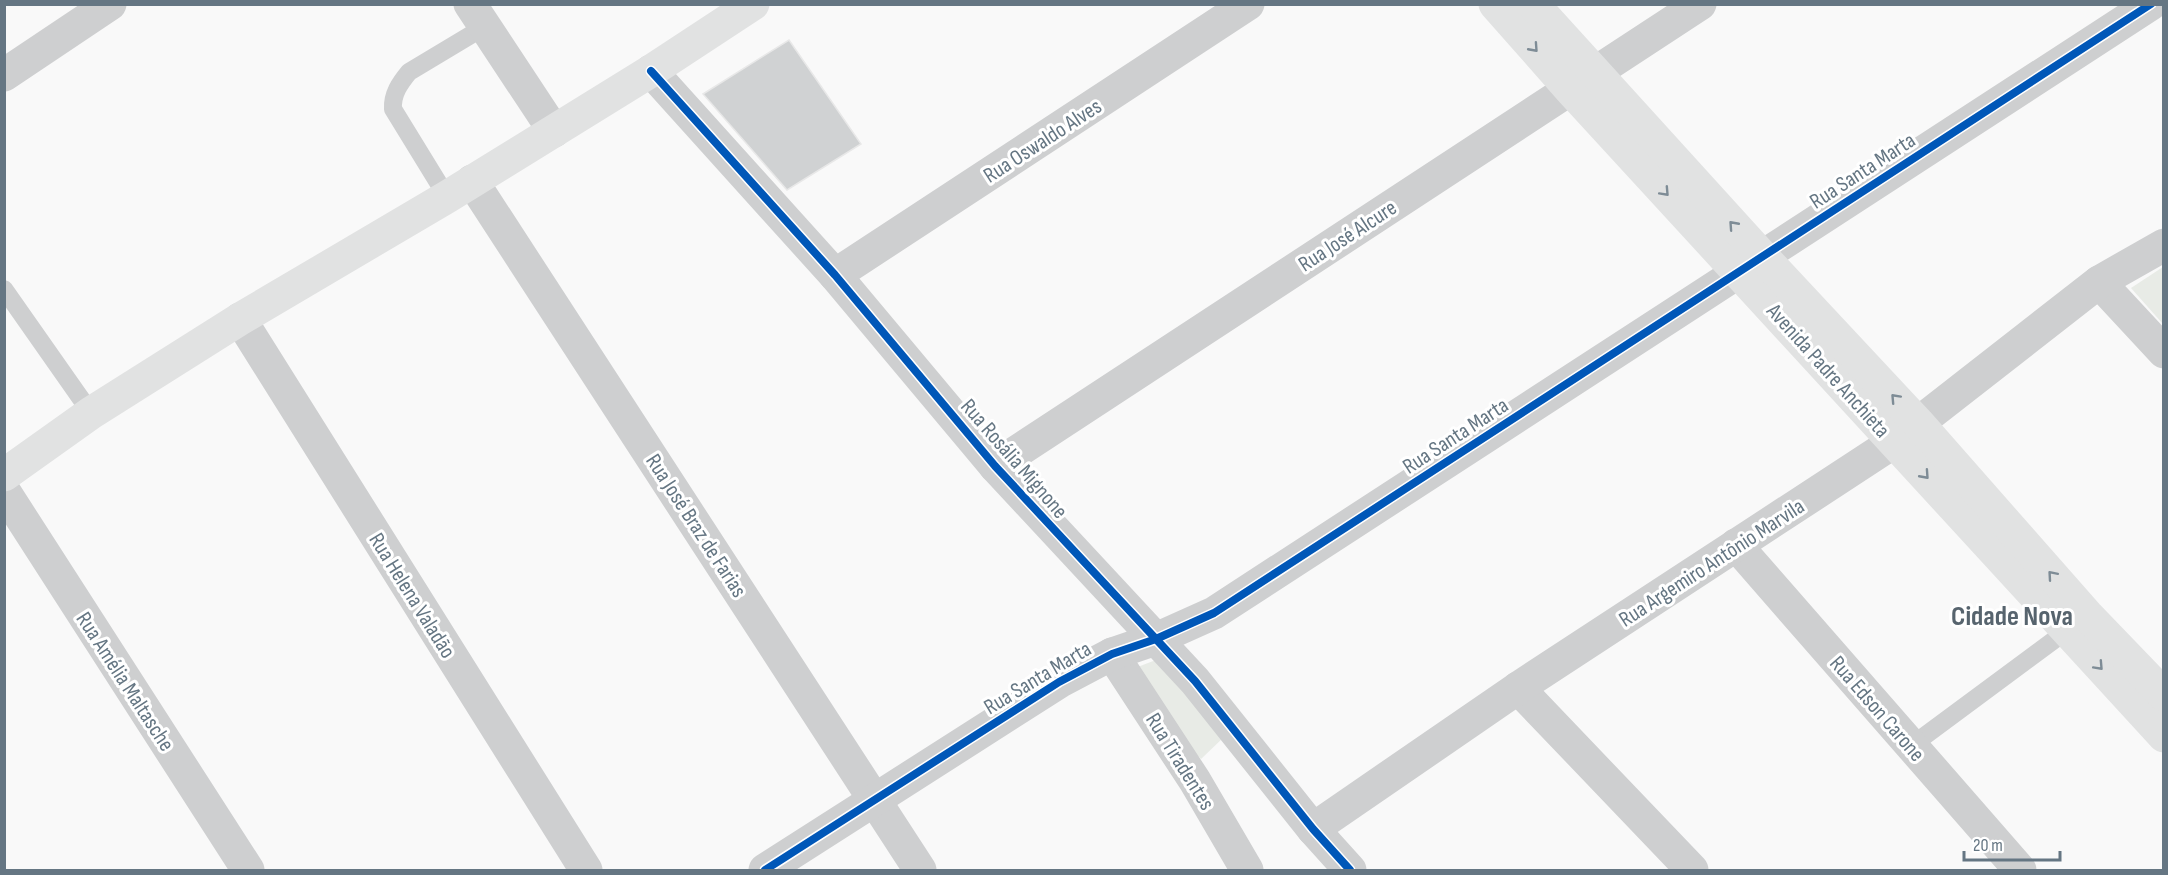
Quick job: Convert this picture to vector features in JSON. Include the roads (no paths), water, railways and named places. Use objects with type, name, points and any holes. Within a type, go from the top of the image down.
[{"type":"street","points":[[4,75],[110,4]]},
{"type":"street","points":[[4,475],[91,413],[240,318],[460,189],[651,71],[753,4]]},
{"type":"street","name":"Rua Oswaldo Alves","points":[[836,274],[1248,4]]},
{"type":"street","name":"Avenida Padre Anchieta","points":[[1495,4],[1583,81],[1906,432],[2077,623],[2162,733]]},
{"type":"street","name":"Avenida Padre Anchieta","points":[[1533,4],[1583,81]]},
{"type":"street","name":"Rua José Alcure","points":[[995,466],[1700,4]]},
{"type":"street","name":"Rua Santa Marta","points":[[765,870],[1059,682],[1112,654],[1156,639],[1214,613],[2151,4]]},
{"type":"street","points":[[477,16],[554,131]]},
{"type":"street","name":"Rua Rosália Mignone","points":[[651,71],[836,274],[995,466],[1195,681],[1313,829],[1350,870]]},
{"type":"street","name":"Rua José Braz de Farias","points":[[460,189],[875,799],[920,870]]},
{"type":"street","name":"Rua Argemiro Antônio Marvila","points":[[1313,829],[1518,688],[1906,432],[2099,282],[2163,245]]},
{"type":"street","points":[[2099,282],[2163,352]]},
{"type":"street","name":"Rua Helena Valadão","points":[[240,318],[586,870]]},
{"type":"street","name":"Rua Amélia Maltasche","points":[[4,491],[248,870]]},
{"type":"street","name":"Rua Edson Carone","points":[[1736,545],[2020,870]]},
{"type":"street","name":"Avenida Padre Anchieta","points":[[2077,623],[2163,695]]},
{"type":"street","name":"Rua Tiradentes","points":[[1112,654],[1195,781],[1247,870]]},
{"type":"street","points":[[1518,688],[1692,870]]},
{"type":"lane","points":[[460,189],[393,109],[392,101],[401,82],[409,72],[477,16]]},
{"type":"lane","points":[[4,289],[91,413]]},
{"type":"lane","points":[[1911,746],[2077,623]]},
{"type":"district","name":"Cidade Nova","points":[[2012,615]]}]
